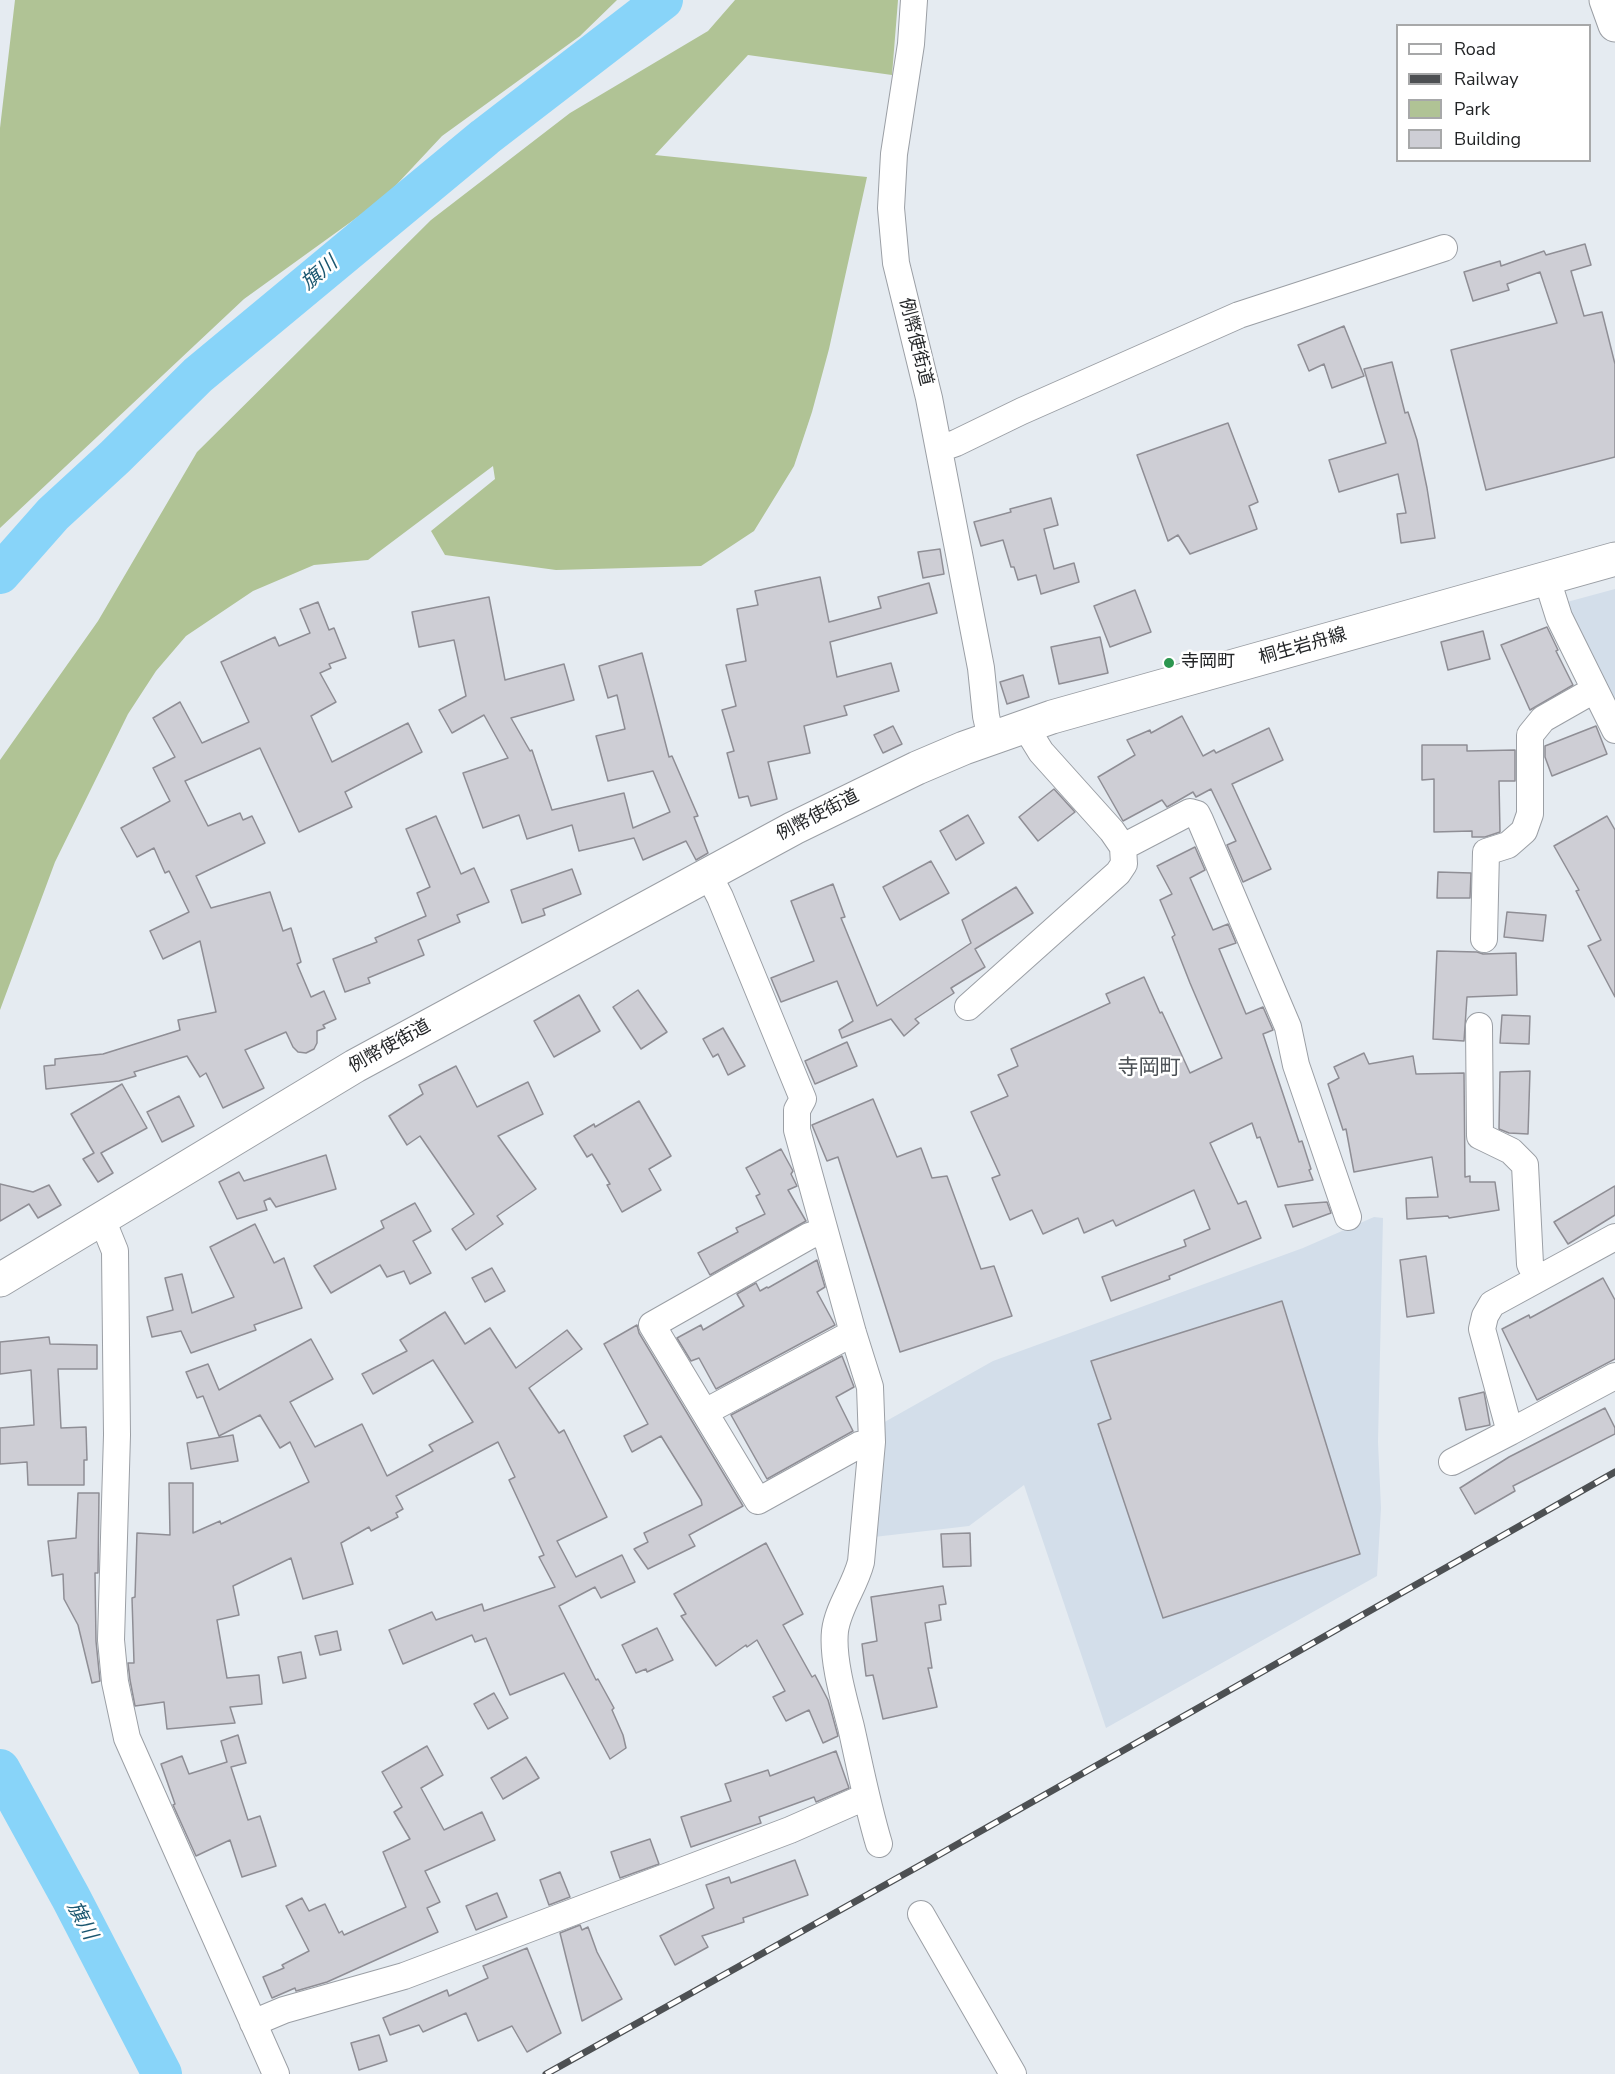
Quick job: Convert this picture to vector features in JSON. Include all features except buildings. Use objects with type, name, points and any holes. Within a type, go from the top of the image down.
[{"type":"main road","points":[[1606,0],[1615,25]]},
{"type":"main road","name":"桐生岩舟線","points":[[992,738],[1025,726],[1615,559]]},
{"type":"main road","name":"例幣使街道","points":[[0,1280],[355,1066],[708,874],[882,783],[992,738]]},
{"type":"street","name":"例幣使街道","points":[[914,0],[911,44],[894,153],[891,208],[896,263],[929,398],[981,668],[986,716],[992,738]]},
{"type":"street","points":[[939,449],[1239,315],[1444,248]]},
{"type":"street","points":[[1547,579],[1559,617],[1576,647],[1594,690],[1615,730]]},
{"type":"street","points":[[1484,939],[1486,852],[1508,845],[1524,831],[1530,814],[1530,735],[1543,719],[1594,690]]},
{"type":"street","points":[[968,1007],[1118,873],[1124,864],[1123,847],[1112,831],[1041,752],[1025,726]]},
{"type":"street","points":[[1123,847],[1190,812],[1197,814],[1288,1027],[1296,1065],[1348,1217]]},
{"type":"street","points":[[708,874],[720,897],[803,1100],[797,1110],[797,1130],[870,1387],[872,1442],[861,1562],[857,1579],[845,1603],[835,1632],[842,1691],[865,1797],[879,1844]]},
{"type":"street","points":[[1479,1026],[1480,1136],[1511,1151],[1525,1165],[1530,1264],[1537,1279]]},
{"type":"street","points":[[102,1219],[115,1251],[117,1435],[111,1640],[115,1682],[127,1738],[276,2074]]},
{"type":"street","points":[[824,1231],[808,1236],[652,1325],[758,1501],[859,1445],[872,1442]]},
{"type":"street","points":[[1510,1432],[1482,1329],[1485,1316],[1492,1304],[1615,1237]]},
{"type":"street","points":[[705,1412],[853,1333]]},
{"type":"street","points":[[1452,1462],[1615,1376]]},
{"type":"street","points":[[253,2023],[284,2010],[415,1972],[757,1842],[865,1797]]},
{"type":"street","points":[[921,1914],[1013,2074]]},
{"type":"shaded area","points":[[1615,589],[1615,708],[1574,625],[1567,602]]},
{"type":"shaded area","points":[[1374,1217],[1383,1218],[1378,1442],[1381,1508],[1377,1576],[1106,1728],[1024,1485],[969,1526],[874,1537],[881,1424],[993,1361],[1303,1248]]},
{"type":"green space","points":[[15,0],[617,0],[580,36],[442,136],[384,198],[244,299],[0,528],[0,128]]},
{"type":"green space","points":[[735,0],[898,0],[892,75],[748,55],[655,155],[867,177],[829,349],[812,412],[794,466],[754,531],[701,566],[556,570],[445,555],[431,531],[495,479],[493,466],[368,560],[314,565],[253,591],[186,636],[156,671],[128,714],[55,862],[0,1010],[0,760],[98,621],[197,452],[431,220],[570,113],[708,31]]},
{"type":"waterway","name":"旗川","points":[[0,574],[53,514],[198,375],[485,137],[663,0]]},
{"type":"waterway","name":"旗川","points":[[0,1769],[71,1898],[162,2074]]},
{"type":"railway","points":[[546,2074],[1615,1472]]},
{"type":"place","name":"寺岡町","points":[[1169,663]]},
{"type":"district","name":"寺岡町","points":[[1149,1069]]}]
